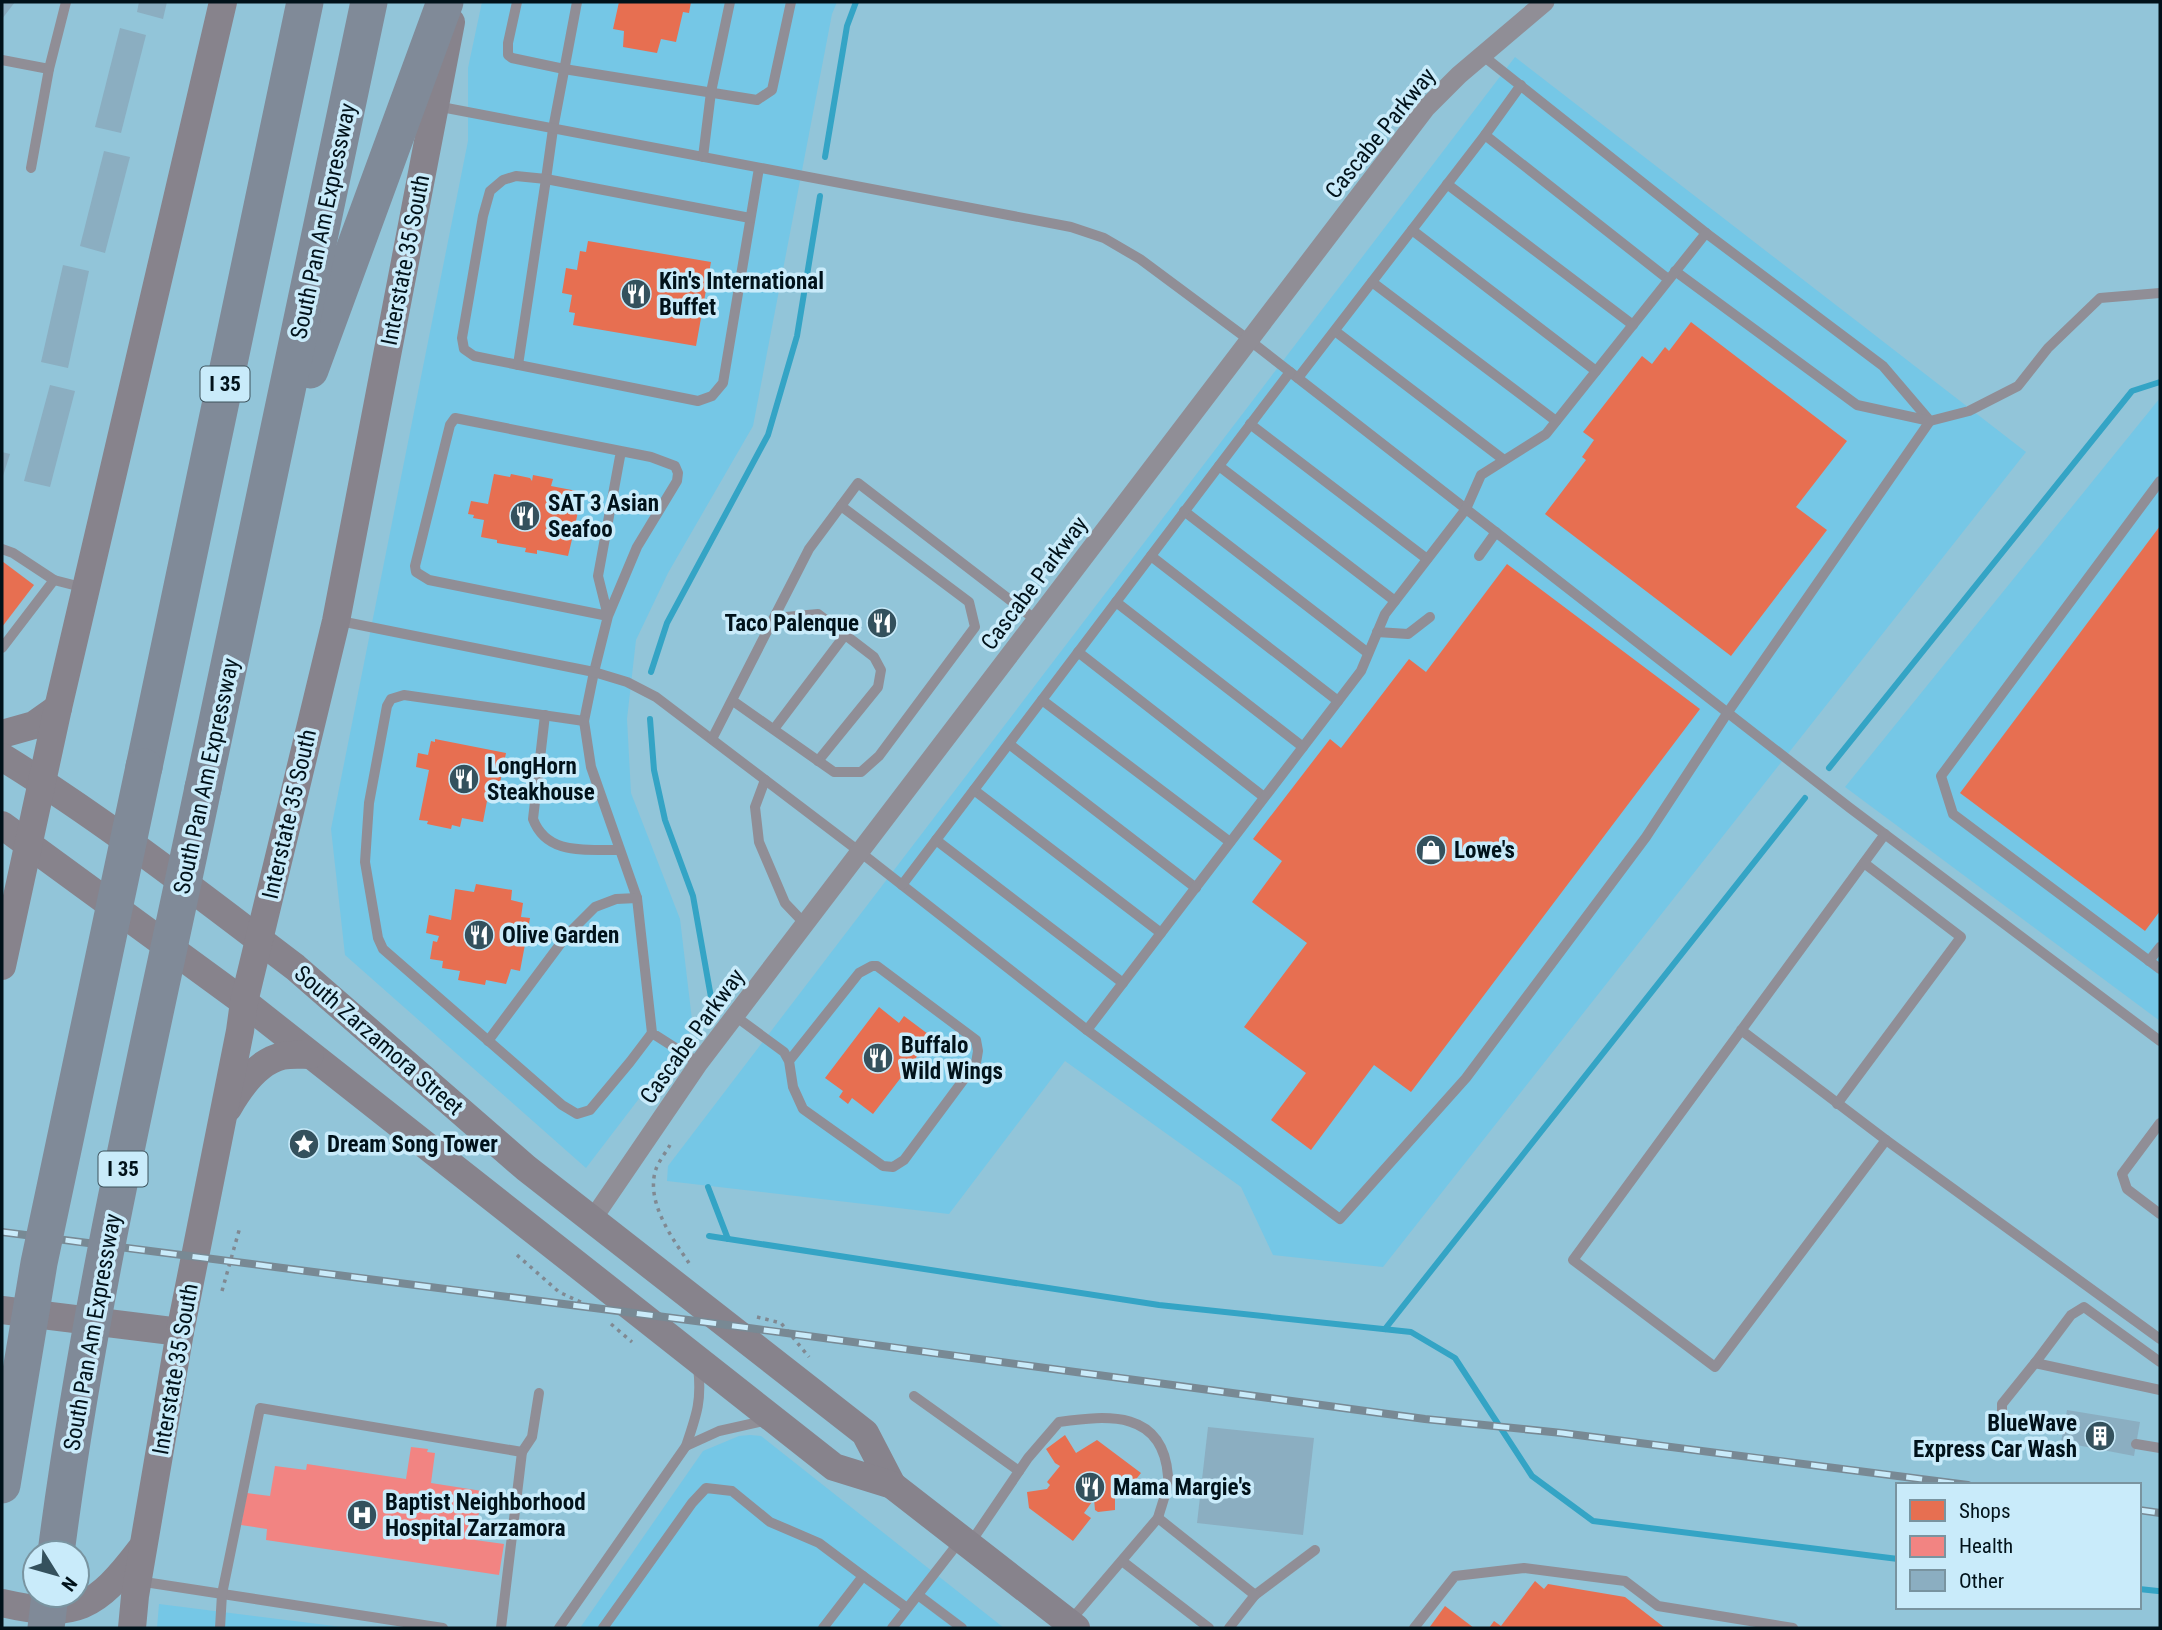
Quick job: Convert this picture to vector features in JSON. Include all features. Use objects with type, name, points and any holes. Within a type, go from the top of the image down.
[{"type":"highway","name":"I 35","points":[[2,1485],[39,1263],[305,2]]},
{"type":"highway","name":"South Pan Am Expressway","points":[[58,1539],[89,1339],[369,2]]},
{"type":"highway","points":[[271,468],[322,339],[445,2]]},
{"type":"highway","points":[[46,1628],[48,1609]]},
{"type":"main road","points":[[2,966],[58,708],[223,2]]},
{"type":"main road","name":"Interstate 35 South","points":[[132,1628],[180,1332],[244,1002],[336,621],[454,2]]},
{"type":"main road","points":[[2,734],[34,725],[58,708]]},
{"type":"main road","name":"South Zarzamora Street","points":[[2,757],[42,782],[259,938],[353,1016],[526,1168],[865,1433],[892,1485]]},
{"type":"main road","name":"South Zarzamora Street","points":[[2,825],[244,1002],[834,1467],[892,1485],[1072,1625]]},
{"type":"main road","points":[[221,1120],[240,1087],[261,1066],[282,1056],[310,1055]]},
{"type":"main road","points":[[2,1310],[180,1332]]},
{"type":"main road","points":[[2,1603],[34,1610],[64,1611],[94,1600],[117,1581],[144,1546]]},
{"type":"street","name":"Cascabe Parkway","points":[[592,1220],[699,1063],[1426,108],[1482,55],[1545,2]]},
{"type":"lane","points":[[31,168],[49,69],[66,2]]},
{"type":"lane","points":[[517,2],[508,43],[508,55],[512,58],[757,100],[772,90],[791,2]]},
{"type":"lane","points":[[518,365],[553,129],[577,2]]},
{"type":"lane","points":[[703,157],[710,92],[730,2]]},
{"type":"lane","points":[[1482,55],[1706,233],[1883,366],[1930,421]]},
{"type":"lane","points":[[2,60],[49,69]]},
{"type":"lane","points":[[902,885],[1250,424],[1335,331],[1521,85]]},
{"type":"lane","points":[[435,106],[1071,227],[1104,238],[1140,259],[1249,340],[1885,834],[2160,1041]]},
{"type":"lane","points":[[1485,135],[1672,275],[1857,405],[1930,421],[1969,411],[2018,386],[2048,348],[2099,298],[2160,293]]},
{"type":"lane","points":[[750,218],[546,179],[516,176],[503,180],[490,191],[483,216],[462,338],[464,349],[474,356],[698,401],[712,396],[723,383],[759,168]]},
{"type":"lane","points":[[1447,184],[1633,325]]},
{"type":"lane","points":[[1412,230],[1596,370]]},
{"type":"lane","points":[[1087,1030],[1361,671],[1385,614],[1465,509],[1481,475],[1546,433],[1706,233]]},
{"type":"lane","points":[[1372,282],[1556,421]]},
{"type":"lane","points":[[1335,331],[1504,460]]},
{"type":"lane","points":[[584,721],[404,695],[391,699],[387,706],[369,803],[365,862],[378,938],[383,949],[562,1105],[577,1114],[590,1110],[652,1033],[637,898],[591,767],[584,721],[608,616],[636,547],[677,481],[678,473],[675,466],[651,457],[455,418],[450,425],[415,566],[416,572],[429,580],[608,616]]},
{"type":"lane","points":[[336,621],[594,671],[627,682],[656,698],[860,852],[1087,1030],[1340,1219],[1466,1078],[1646,837],[1728,712],[1930,421]]},
{"type":"lane","points":[[1250,424],[1427,559]]},
{"type":"lane","points":[[608,616],[598,576],[621,451]]},
{"type":"lane","points":[[1219,466],[1395,601]]},
{"type":"lane","points":[[2160,481],[1941,776],[1953,814],[2160,969]]},
{"type":"lane","points":[[712,739],[809,549],[858,483],[1036,620]]},
{"type":"lane","points":[[733,701],[834,772],[861,772],[879,756],[975,627],[969,602],[841,506]]},
{"type":"lane","points":[[1184,511],[1368,653]]},
{"type":"lane","points":[[1479,556],[1496,532]]},
{"type":"lane","points":[[2,549],[13,553],[54,580],[86,588]]},
{"type":"lane","points":[[1151,556],[1338,701]]},
{"type":"lane","points":[[2,648],[54,580]]},
{"type":"lane","points":[[1116,602],[1303,747]]},
{"type":"lane","points":[[775,618],[818,614],[874,657],[881,670],[878,687],[818,761]]},
{"type":"lane","points":[[1377,632],[1408,634],[1430,617]]},
{"type":"lane","points":[[774,729],[845,635]]},
{"type":"lane","points":[[1078,652],[1265,797]]},
{"type":"lane","points":[[1042,700],[1230,842]]},
{"type":"lane","points":[[545,715],[533,819],[538,833],[564,848],[620,850]]},
{"type":"lane","points":[[1009,744],[1196,888]]},
{"type":"lane","points":[[765,780],[755,807],[759,842],[785,903],[805,924]]},
{"type":"lane","points":[[974,790],[1161,933]]},
{"type":"lane","points":[[1885,834],[1573,1260],[1715,1367],[1886,1140]]},
{"type":"lane","points":[[936,840],[1123,983]]},
{"type":"lane","points":[[1838,1104],[1961,937],[1864,863]]},
{"type":"lane","points":[[488,1041],[567,935],[595,907],[615,899],[637,898]]},
{"type":"lane","points":[[2150,961],[2160,947]]},
{"type":"lane","points":[[735,1016],[784,1052],[789,1061],[793,1087],[803,1110],[883,1166],[893,1167],[904,1160],[976,1063],[978,1051],[976,1040],[877,966],[872,966],[859,973],[789,1061]]},
{"type":"lane","points":[[1741,1030],[1886,1140],[2160,1339]]},
{"type":"lane","points":[[652,1033],[699,1063]]},
{"type":"lane","points":[[2160,1123],[2122,1174],[2127,1189],[2160,1214]]},
{"type":"lane","points":[[2063,1429],[2008,1419],[2002,1414],[2002,1405],[2071,1315],[2084,1307],[2160,1362]]},
{"type":"lane","points":[[559,1628],[686,1446],[700,1396],[697,1360]]},
{"type":"lane","points":[[2035,1363],[2160,1390]]},
{"type":"lane","points":[[500,1628],[522,1452],[532,1437],[539,1393]]},
{"type":"lane","points":[[914,1396],[1020,1471]]},
{"type":"lane","points":[[220,1628],[222,1594],[260,1408],[522,1452]]},
{"type":"lane","points":[[892,1628],[965,1542],[1059,1422],[1115,1417],[1145,1427],[1159,1443],[1168,1477],[1158,1518],[1072,1625]]},
{"type":"lane","points":[[686,1446],[719,1431],[773,1419]]},
{"type":"lane","points":[[2136,1444],[2160,1448]]},
{"type":"lane","points":[[603,1628],[692,1503],[706,1488],[732,1491],[770,1522],[819,1543],[907,1608]]},
{"type":"lane","points":[[1158,1518],[1255,1595]]},
{"type":"lane","points":[[1229,1628],[1255,1595],[1315,1550]]},
{"type":"lane","points":[[1122,1561],[1209,1628]]},
{"type":"lane","points":[[1414,1628],[1455,1576],[1524,1569],[1625,1581],[1658,1606],[1757,1626],[1793,1628]]},
{"type":"lane","points":[[823,1628],[863,1576]]},
{"type":"lane","points":[[138,1581],[443,1628]]},
{"type":"lane","points":[[918,1595],[962,1628]]},
{"type":"path","points":[[670,1145],[655,1171],[654,1201],[676,1245],[691,1266]]},
{"type":"path","points":[[222,1291],[240,1227]]},
{"type":"path","points":[[517,1255],[559,1292],[593,1308]]},
{"type":"path","points":[[602,1317],[632,1342]]},
{"type":"path","points":[[754,1317],[781,1323],[811,1360]]},
{"type":"shaded area","points":[[482,2],[837,2],[832,14],[753,426],[668,573],[636,640],[627,719],[631,793],[680,919],[693,1028],[586,1168],[345,955],[331,829],[468,141],[468,68]]},
{"type":"shaded area","points":[[1515,57],[2026,452],[1383,1267],[1273,1255],[1241,1187],[1065,1061],[949,1214],[667,1181],[668,1166]]},
{"type":"shaded area","points":[[2160,398],[2160,1021],[1845,787]]},
{"type":"shaded area","points":[[739,1436],[761,1436],[1004,1628],[580,1628],[703,1451]]},
{"type":"shaded area","points":[[159,1604],[350,1628],[157,1628]]},
{"type":"building: Shops","points":[[619,2],[691,2],[689,13],[683,12],[676,42],[661,39],[657,53],[623,47],[624,31],[613,29]]},
{"type":"building: Shops","name":"Kin's International Buffet","points":[[588,241],[711,262],[696,346],[573,325],[575,313],[569,312],[572,295],[562,293],[566,268],[577,270],[580,251],[586,252]]},
{"type":"building: Shops","points":[[1691,322],[1847,441],[1796,507],[1827,530],[1731,656],[1545,514],[1586,460],[1582,457],[1594,440],[1583,432],[1642,356],[1652,364],[1665,347],[1669,351]]},
{"type":"building: Shops","name":"SAT 3 Asian Seafoo","points":[[494,474],[510,477],[511,474],[530,478],[532,481],[533,475],[553,479],[551,486],[582,492],[576,521],[588,523],[586,533],[574,531],[568,556],[537,550],[537,554],[525,552],[526,548],[481,537],[484,520],[468,514],[471,501],[488,504]]},
{"type":"building: Shops","points":[[2160,526],[2160,911],[2145,931],[1960,793]]},
{"type":"building: Shops","points":[[2,561],[34,585],[2,627]]},
{"type":"building: Shops","name":"Lowe's","points":[[1507,564],[1700,709],[1411,1092],[1374,1065],[1311,1150],[1271,1120],[1306,1073],[1244,1027],[1307,943],[1252,902],[1282,861],[1253,839],[1330,739],[1341,748],[1409,659],[1426,672]]},
{"type":"building: Shops","name":"LongHorn Steakhouse","points":[[435,739],[506,753],[496,803],[487,801],[483,822],[462,818],[460,827],[452,825],[451,829],[419,820],[429,770],[416,767],[418,753],[428,755],[431,741],[435,742]]},
{"type":"building: Shops","name":"Olive Garden","points":[[476,884],[512,890],[511,900],[523,903],[521,917],[530,918],[520,971],[511,969],[506,984],[486,980],[485,985],[458,980],[460,971],[442,968],[443,961],[430,959],[433,941],[437,942],[439,936],[426,933],[429,915],[451,920],[455,889],[474,892]]},
{"type":"building: Shops","name":"Buffalo Wild Wings","points":[[879,1007],[899,1023],[904,1016],[932,1037],[873,1114],[852,1098],[848,1104],[839,1097],[843,1091],[825,1078]]},
{"type":"building: Shops","name":"Mama Margie's","points":[[1065,1435],[1076,1453],[1097,1440],[1141,1473],[1122,1497],[1115,1497],[1115,1510],[1098,1512],[1095,1510],[1094,1499],[1084,1513],[1091,1518],[1073,1541],[1029,1508],[1027,1492],[1047,1489],[1050,1485],[1047,1482],[1060,1466],[1046,1449]]},
{"type":"building: Shops","points":[[1535,1581],[1544,1589],[1548,1584],[1625,1597],[1665,1628],[1489,1628],[1494,1621],[1501,1626]]},
{"type":"building: Shops","points":[[1445,1606],[1474,1628],[1429,1628]]},
{"type":"building: Health","points":[[411,1447],[428,1449],[427,1452],[435,1453],[431,1483],[482,1491],[475,1540],[504,1544],[499,1575],[266,1540],[267,1529],[241,1525],[247,1493],[270,1496],[275,1466],[306,1470],[307,1464],[406,1479]]},
{"type":"building: Other","points":[[2,2],[15,2],[2,19]]},
{"type":"building: Other","points":[[139,2],[167,2],[163,19],[137,12]]},
{"type":"building: Other","points":[[120,28],[146,35],[121,133],[95,127]]},
{"type":"building: Other","points":[[104,151],[130,157],[105,253],[80,246]]},
{"type":"building: Other","points":[[63,265],[89,271],[68,368],[41,362]]},
{"type":"building: Other","points":[[50,385],[75,391],[50,487],[24,481]]},
{"type":"building: Other","points":[[2,452],[10,454],[2,479]]},
{"type":"building: Other","name":"BlueWave Express Car Wash","points":[[2067,1410],[2140,1422],[2134,1456],[2061,1442]]},
{"type":"building: Other","points":[[1208,1427],[1314,1438],[1303,1535],[1197,1523]]},
{"type":"waterway","points":[[825,157],[847,26],[856,2]]},
{"type":"waterway","points":[[651,672],[667,623],[768,435],[797,336],[820,196]]},
{"type":"waterway","points":[[1829,768],[2132,391],[2160,382]]},
{"type":"waterway","points":[[650,719],[654,770],[665,820],[693,896],[712,1003]]},
{"type":"waterway","points":[[1385,1329],[1805,798]]},
{"type":"waterway","points":[[708,1187],[728,1239]]},
{"type":"waterway","points":[[709,1236],[1159,1305],[1411,1332],[1455,1358],[1532,1476],[1593,1521],[1896,1559]]},
{"type":"waterway","points":[[2141,1589],[2158,1591]]},
{"type":"railway","points":[[2,1232],[727,1325],[1425,1419],[1562,1433],[1952,1483]]},
{"type":"railway","points":[[2141,1510],[2160,1513]]},
{"type":"place","name":"Kin's International Buffet","points":[[636,294]]},
{"type":"place","name":"SAT 3 Asian Seafoo","points":[[525,516]]},
{"type":"place","name":"Taco Palenque","points":[[882,623]]},
{"type":"place","name":"LongHorn Steakhouse","points":[[464,779]]},
{"type":"place","name":"Lowe's","points":[[1431,850]]},
{"type":"place","name":"Olive Garden","points":[[479,935]]},
{"type":"place","name":"Buffalo Wild Wings","points":[[878,1058]]},
{"type":"place","name":"Dream Song Tower","points":[[304,1144]]},
{"type":"place","name":"BlueWave Express Car Wash","points":[[2100,1436]]},
{"type":"place","name":"Mama Margie's","points":[[1090,1487]]},
{"type":"place","name":"Baptist Neighborhood Hospital Zarzamora","points":[[362,1515]]}]
